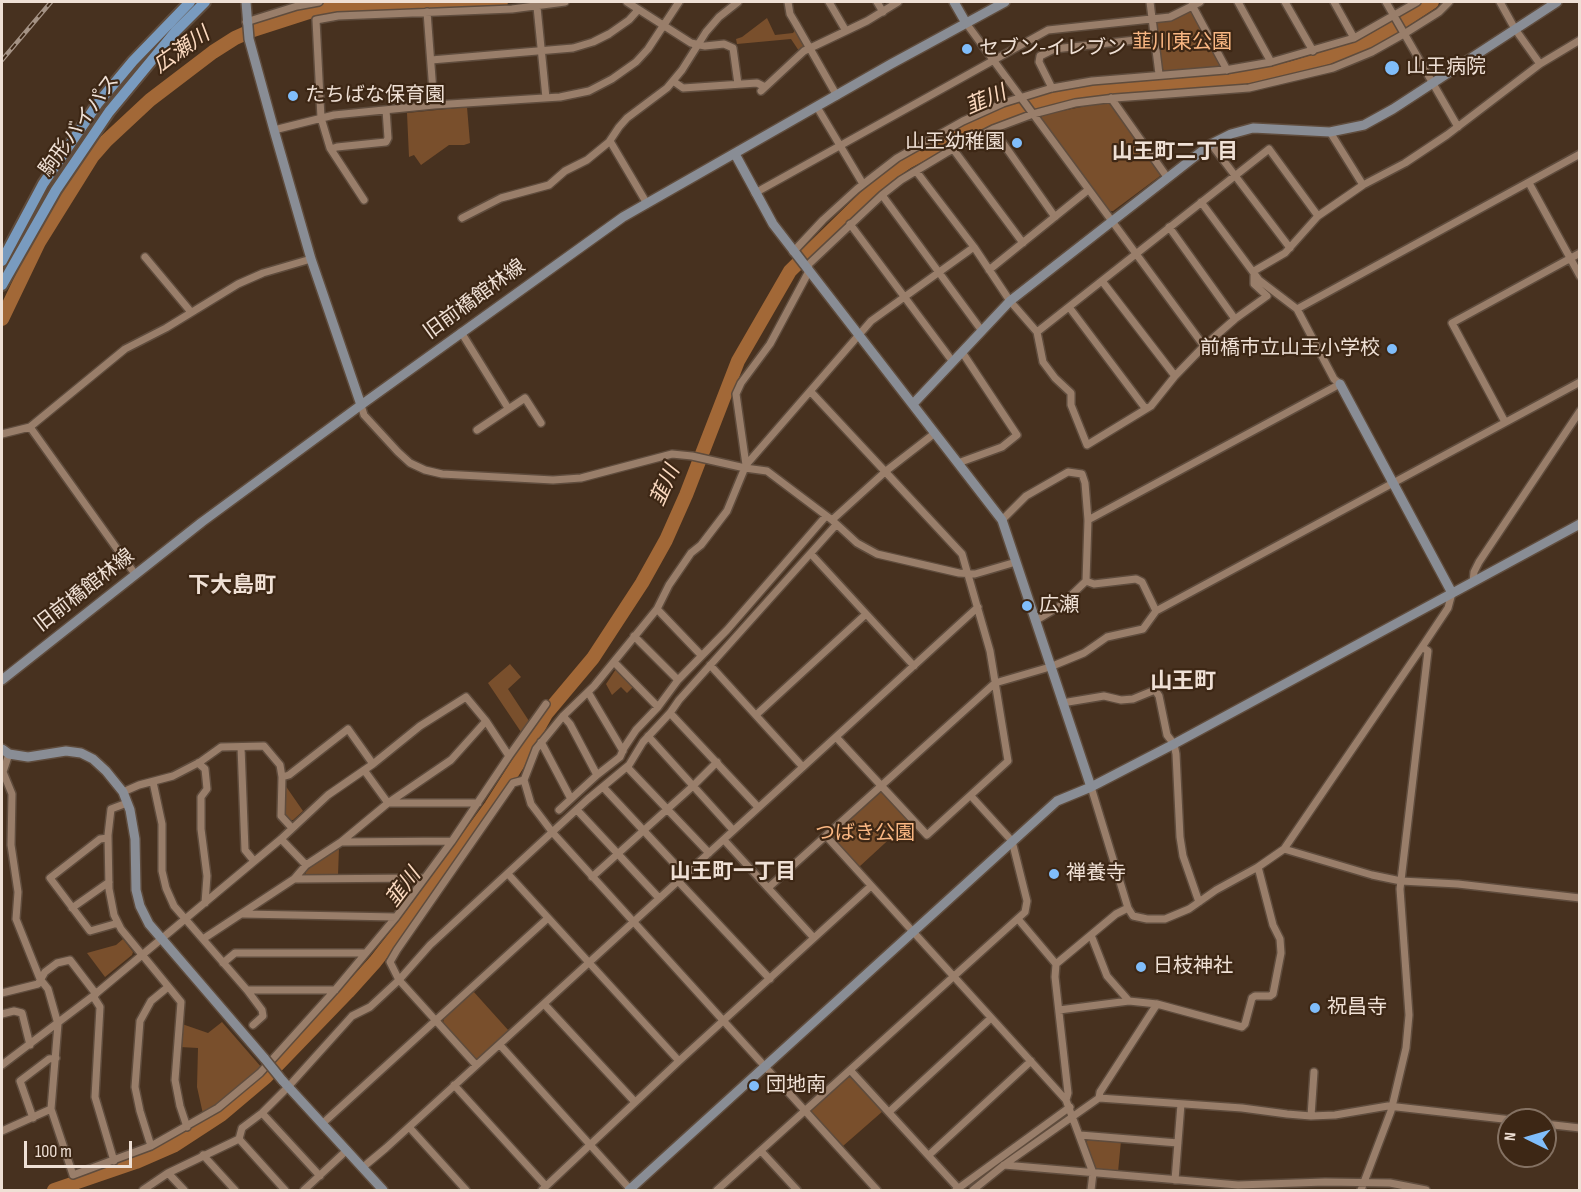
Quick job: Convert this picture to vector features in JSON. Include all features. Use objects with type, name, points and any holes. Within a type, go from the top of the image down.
[{"type":"main road","name":"駒形バイパス","points":[[2,261],[43,184],[98,103],[133,61],[190,2]]},
{"type":"main road","name":"駒形バイパス","points":[[2,285],[56,190],[109,112],[176,31],[205,2]]},
{"type":"street","points":[[246,2],[249,39],[312,259],[344,359],[364,415],[410,463],[442,474],[553,480],[581,478],[672,454],[692,456],[767,471],[857,543],[877,554],[968,574],[1016,562]]},
{"type":"street","points":[[247,24],[297,6],[319,2]]},
{"type":"street","points":[[364,200],[332,149],[321,118],[316,20],[338,16],[537,7],[565,2]]},
{"type":"street","points":[[627,2],[691,44],[724,44],[733,48],[738,84]]},
{"type":"street","points":[[274,130],[321,118],[434,105],[546,98],[589,91],[612,79],[636,62],[648,49],[679,2]]},
{"type":"street","points":[[462,218],[501,198],[549,184],[566,171],[587,160],[610,141],[627,118],[655,99],[673,81],[719,17],[738,2]]},
{"type":"street","points":[[788,2],[796,24],[837,96]]},
{"type":"street","points":[[829,2],[846,31]]},
{"type":"street","points":[[877,2],[883,12]]},
{"type":"street","points":[[673,81],[683,88],[757,83],[763,89],[793,61],[811,48],[883,12],[898,2]]},
{"type":"street","points":[[954,2],[1031,112],[1204,346]]},
{"type":"street","name":"旧前橋館林線","points":[[2,681],[135,574],[361,405],[646,202],[1005,2]]},
{"type":"street","points":[[1150,2],[1159,74]]},
{"type":"street","points":[[1238,2],[1271,62]]},
{"type":"street","points":[[1286,2],[1313,51]]},
{"type":"street","points":[[1334,2],[1354,38]]},
{"type":"street","points":[[1386,2],[1458,127]]},
{"type":"street","points":[[794,253],[823,220],[863,184],[897,158],[963,121],[1052,88],[1159,74],[1227,70],[1313,51],[1354,38],[1395,17],[1417,2]]},
{"type":"street","points":[[745,467],[736,394],[741,383],[770,344],[806,269],[882,195],[916,171],[953,149],[1031,112],[1111,98],[1249,88],[1333,68],[1372,52],[1438,12],[1449,2]]},
{"type":"street","points":[[1500,2],[1515,29],[1540,64]]},
{"type":"street","points":[[756,193],[1048,30],[1170,17],[1196,3],[1227,70]]},
{"type":"street","points":[[913,404],[1010,301],[1211,144],[1231,134],[1253,128],[1330,132],[1364,124],[1433,83],[1553,3]]},
{"type":"street","points":[[537,7],[546,98]]},
{"type":"street","points":[[431,60],[573,48],[593,42],[616,30],[638,10]]},
{"type":"street","points":[[427,12],[434,105]]},
{"type":"street","points":[[1052,88],[1039,62],[1040,56],[1054,49],[1154,38]]},
{"type":"street","points":[[1254,272],[1285,253],[1318,216],[1363,185],[1405,163],[1458,127],[1540,64],[1580,39]]},
{"type":"street","points":[[1111,98],[1167,177]]},
{"type":"street","points":[[817,108],[863,184]]},
{"type":"street","points":[[332,149],[386,142],[388,138],[386,110]]},
{"type":"street","points":[[993,129],[1055,217]]},
{"type":"street","points":[[1330,132],[1363,185]]},
{"type":"street","points":[[610,141],[646,202]]},
{"type":"street","points":[[1211,144],[1290,248]]},
{"type":"street","points":[[953,149],[1023,243]]},
{"type":"street","points":[[1037,332],[1269,149],[1318,216]]},
{"type":"street","points":[[735,154],[773,224],[794,253],[1002,520],[1091,787],[1128,908],[1133,916],[1147,920],[1165,919],[1189,909],[1284,849],[1448,608],[1452,593],[1340,384],[1334,379],[1297,309],[1259,280],[1201,202]]},
{"type":"street","points":[[1297,309],[1580,154]]},
{"type":"street","points":[[916,171],[974,247],[1010,301],[1037,332],[1043,362],[1055,378],[1071,393],[1071,405],[1087,445],[1150,405],[1204,346],[1235,319],[1267,296],[1254,284],[1254,272]]},
{"type":"street","points":[[1529,183],[1580,276]]},
{"type":"street","points":[[989,270],[1088,190]]},
{"type":"street","points":[[882,195],[982,331]]},
{"type":"street","points":[[850,224],[953,362]]},
{"type":"street","points":[[1169,227],[1235,319]]},
{"type":"street","points":[[878,1191],[553,833],[531,804],[524,780],[541,742],[562,716],[588,692],[657,609],[674,577],[727,511],[745,467],[871,321],[974,247]]},
{"type":"street","points":[[1505,422],[1452,323],[1580,253]]},
{"type":"street","points":[[145,257],[191,312]]},
{"type":"street","points":[[2,434],[30,428],[125,349],[238,284],[263,273],[312,259]]},
{"type":"street","points":[[1102,281],[1175,376]]},
{"type":"street","points":[[1069,307],[1145,408]]},
{"type":"street","points":[[461,332],[508,408]]},
{"type":"street","points":[[958,463],[1002,447],[1017,435],[962,352]]},
{"type":"street","points":[[768,888],[827,837],[994,683],[1050,667],[1084,653],[1107,637],[1143,629],[1156,611],[1580,382]]},
{"type":"street","points":[[1088,520],[1340,384]]},
{"type":"street","points":[[811,392],[962,554],[990,651],[1008,761],[927,835],[836,737]]},
{"type":"street","points":[[477,430],[525,398],[541,423]]},
{"type":"street","points":[[1473,582],[1474,572],[1479,562],[1580,411]]},
{"type":"street","points":[[30,428],[135,574]]},
{"type":"street","points":[[559,810],[620,757],[636,730],[678,680],[831,521],[886,471],[935,433]]},
{"type":"street","points":[[1002,520],[1026,496],[1068,472],[1082,474],[1085,483],[1088,520],[1086,580],[1060,606],[1035,621]]},
{"type":"street","points":[[239,1140],[242,1128],[262,1113],[285,1083],[352,1016],[370,1007],[399,980],[430,945],[627,767],[648,736],[811,554],[831,521]]},
{"type":"street","points":[[500,1045],[630,1190],[1056,801],[1091,787],[1174,744],[1580,524]]},
{"type":"street","points":[[811,554],[914,666]]},
{"type":"street","points":[[1086,580],[1094,584],[1136,579],[1142,582],[1156,611]]},
{"type":"street","points":[[362,1168],[500,1045],[802,766],[978,608]]},
{"type":"street","points":[[657,609],[701,655]]},
{"type":"street","points":[[756,715],[866,614]]},
{"type":"street","points":[[634,636],[678,680]]},
{"type":"street","points":[[1362,1187],[1392,1106],[1406,1048],[1409,1015],[1401,881],[1428,651],[1422,647]]},
{"type":"street","points":[[614,662],[658,706]]},
{"type":"street","points":[[710,665],[802,766]]},
{"type":"street","points":[[1062,702],[1094,696],[1120,700],[1133,699],[1155,690],[1159,696],[1167,735],[1174,744],[1183,856],[1199,902]]},
{"type":"street","points":[[588,692],[622,751]]},
{"type":"street","points":[[2,1065],[95,995],[281,839],[328,795],[364,771],[420,726],[466,697],[486,721],[509,756]]},
{"type":"street","points":[[383,1191],[285,1083],[266,1059],[163,938],[149,924],[140,906],[136,890],[135,839],[127,802],[123,792],[106,771],[93,759],[81,753],[66,751],[28,757],[5,751],[3,772],[12,794],[11,845],[18,891],[16,919],[40,979],[48,989],[58,1024],[51,1109],[73,1175],[151,1146],[187,1127],[218,1107],[260,1073],[335,990],[396,916],[453,842],[546,704]]},
{"type":"street","points":[[670,712],[758,807]]},
{"type":"street","points":[[562,716],[570,724],[597,775]]},
{"type":"street","points":[[203,939],[294,879],[306,865],[341,842],[388,803],[451,760],[486,721]]},
{"type":"street","points":[[282,777],[289,775],[348,729],[373,764]]},
{"type":"street","points":[[648,736],[733,830]]},
{"type":"street","points":[[541,742],[571,799]]},
{"type":"street","points":[[123,792],[173,776],[198,763],[221,747],[264,746],[280,765],[281,816],[292,828]]},
{"type":"street","points":[[241,747],[245,850],[254,861]]},
{"type":"street","points":[[592,877],[717,762]]},
{"type":"street","points":[[198,763],[205,769],[207,789],[201,797],[201,829],[207,876],[205,903]]},
{"type":"street","points":[[627,767],[669,808],[709,853]]},
{"type":"street","points":[[364,771],[388,803]]},
{"type":"street","points":[[476,1065],[399,980],[390,962],[396,950],[513,783],[524,780]]},
{"type":"street","points":[[153,782],[162,824],[162,871],[166,888],[174,906],[262,1010],[263,1016],[253,1025]]},
{"type":"street","points":[[603,787],[685,875]]},
{"type":"street","points":[[717,1191],[1018,919],[1028,907],[1012,841],[971,796]]},
{"type":"street","points":[[127,802],[111,809],[108,838],[109,882],[114,915],[141,955],[181,1002],[175,1080],[187,1127]]},
{"type":"street","points":[[388,803],[478,803]]},
{"type":"street","points":[[577,810],[659,898]]},
{"type":"street","points":[[827,837],[1068,1103]]},
{"type":"street","points":[[108,838],[100,839],[50,879],[90,931],[118,923]]},
{"type":"street","points":[[281,839],[306,865]]},
{"type":"street","points":[[724,840],[814,938]]},
{"type":"street","points":[[341,842],[453,842]]},
{"type":"street","points":[[1284,849],[1372,875],[1401,881],[1458,884],[1580,898]]},
{"type":"street","points":[[1059,1010],[1129,1001],[1157,1004],[1242,1027],[1245,1024],[1252,998],[1273,994],[1281,953],[1280,939],[1258,867]]},
{"type":"street","points":[[508,874],[679,1061]]},
{"type":"street","points":[[294,879],[423,879]]},
{"type":"street","points":[[678,881],[770,979]]},
{"type":"street","points":[[72,908],[109,882]]},
{"type":"street","points":[[454,1085],[544,1188],[871,886]]},
{"type":"street","points":[[1056,964],[1116,914],[1128,908]]},
{"type":"street","points":[[243,914],[396,916]]},
{"type":"street","points":[[322,1124],[548,918]]},
{"type":"street","points":[[1018,919],[1056,964],[1055,977],[1068,1103],[1093,1173],[1091,1191]]},
{"type":"street","points":[[1091,935],[1107,976],[1129,1001]]},
{"type":"street","points":[[223,963],[235,953],[365,953]]},
{"type":"street","points":[[2,993],[39,984],[45,972],[57,963],[70,960],[95,995],[100,1007],[95,1097],[114,1161]]},
{"type":"street","points":[[151,1146],[135,1087],[140,1021],[151,1001],[168,987]]},
{"type":"street","points":[[247,990],[335,990]]},
{"type":"street","points":[[544,1004],[635,1102]]},
{"type":"street","points":[[1099,1098],[1100,1092],[1157,1004]]},
{"type":"street","points":[[2,1014],[14,1011],[22,1013],[30,1045]]},
{"type":"street","points":[[888,1112],[991,1018]]},
{"type":"street","points":[[33,1118],[20,1081],[49,1059],[56,1058]]},
{"type":"street","points":[[929,1155],[1030,1061]]},
{"type":"street","points":[[850,1070],[929,1155],[958,1190],[1068,1103]]},
{"type":"street","points":[[1311,1116],[1314,1072]]},
{"type":"street","points":[[973,1191],[1099,1098],[1242,1108],[1311,1116],[1335,1115],[1392,1106],[1497,1118]]},
{"type":"street","points":[[1175,1180],[1181,1104]]},
{"type":"street","points":[[2,1131],[51,1109]]},
{"type":"street","points":[[262,1113],[320,1176]]},
{"type":"street","points":[[1557,1125],[1580,1128]]},
{"type":"street","points":[[409,1127],[466,1191]]},
{"type":"street","points":[[1080,1135],[1178,1143]]},
{"type":"street","points":[[143,1191],[168,1173],[239,1140]]},
{"type":"street","points":[[239,1140],[285,1191]]},
{"type":"street","points":[[304,1191],[347,1150]]},
{"type":"street","points":[[760,1151],[796,1191]]},
{"type":"street","points":[[203,1155],[235,1191]]},
{"type":"street","points":[[1004,1166],[1175,1180],[1238,1188],[1325,1182],[1362,1187],[1390,1183],[1426,1191]]},
{"type":"street","points":[[168,1173],[184,1191]]},
{"type":"green space","name":"韮川東公園","points":[[1188,10],[1193,12],[1221,63],[1218,67],[1165,71],[1161,68],[1156,23],[1172,20]]},
{"type":"green space","points":[[767,18],[775,35],[793,33],[796,29],[804,43],[803,49],[799,51],[791,39],[737,44],[736,39]]},
{"type":"green space","points":[[1106,102],[1160,171],[1160,176],[1113,211],[1109,211],[1041,119],[1042,115]]},
{"type":"green space","points":[[467,107],[470,143],[449,145],[421,165],[414,155],[409,157],[407,113]]},
{"type":"green space","points":[[510,664],[521,677],[508,689],[529,721],[521,732],[488,683]]},
{"type":"green space","points":[[616,669],[634,686],[627,693],[621,687],[612,695],[606,684]]},
{"type":"green space","points":[[285,785],[303,811],[293,820],[286,815]]},
{"type":"green space","name":"つばき公園","points":[[880,793],[885,793],[909,821],[859,867],[833,839],[833,835]]},
{"type":"green space","points":[[339,848],[338,875],[306,876],[305,871]]},
{"type":"green space","points":[[123,939],[133,952],[132,955],[105,977],[87,953],[116,945]]},
{"type":"green space","points":[[473,991],[509,1031],[479,1059],[475,1059],[443,1023],[444,1018]]},
{"type":"green space","points":[[222,1022],[262,1068],[221,1103],[203,1114],[197,1087],[198,1048],[180,1047],[182,1024],[208,1033]]},
{"type":"green space","points":[[847,1077],[853,1077],[883,1111],[843,1146],[812,1113],[812,1109]]},
{"type":"green space","points":[[1090,1138],[1121,1141],[1118,1172],[1099,1171],[1094,1168],[1086,1142]]},
{"type":"waterway","name":"広瀬川","points":[[2,319],[39,242],[92,157],[150,100],[235,38],[315,10],[351,6],[501,2]]},
{"type":"waterway","name":"韮川","points":[[54,1190],[136,1162],[175,1145],[221,1115],[266,1077],[375,962],[491,806],[546,714],[593,658],[642,583],[666,540],[686,495],[738,361],[790,271],[886,177],[907,162],[987,120],[1049,99],[1099,90],[1239,78],[1289,69],[1366,44],[1432,2]]},
{"type":"railway","points":[[2,60],[51,2]]},
{"type":"place","name":"セブン-イレブン","points":[[967,49]]},
{"type":"place","name":"山王病院","points":[[1392,68]]},
{"type":"place","name":"たちばな保育園","points":[[293,96]]},
{"type":"place","name":"山王幼稚園","points":[[1017,143]]},
{"type":"place","name":"前橋市立山王小学校","points":[[1392,349]]},
{"type":"place","name":"広瀬","points":[[1027,606]]},
{"type":"place","name":"禅養寺","points":[[1054,874]]},
{"type":"place","name":"日枝神社","points":[[1141,967]]},
{"type":"place","name":"祝昌寺","points":[[1315,1008]]},
{"type":"place","name":"団地南","points":[[754,1086]]},
{"type":"district","name":"山王町二丁目","points":[[1175,153]]},
{"type":"district","name":"下大島町","points":[[232,586]]},
{"type":"district","name":"山王町","points":[[1183,682]]},
{"type":"district","name":"山王町一丁目","points":[[733,873]]}]
